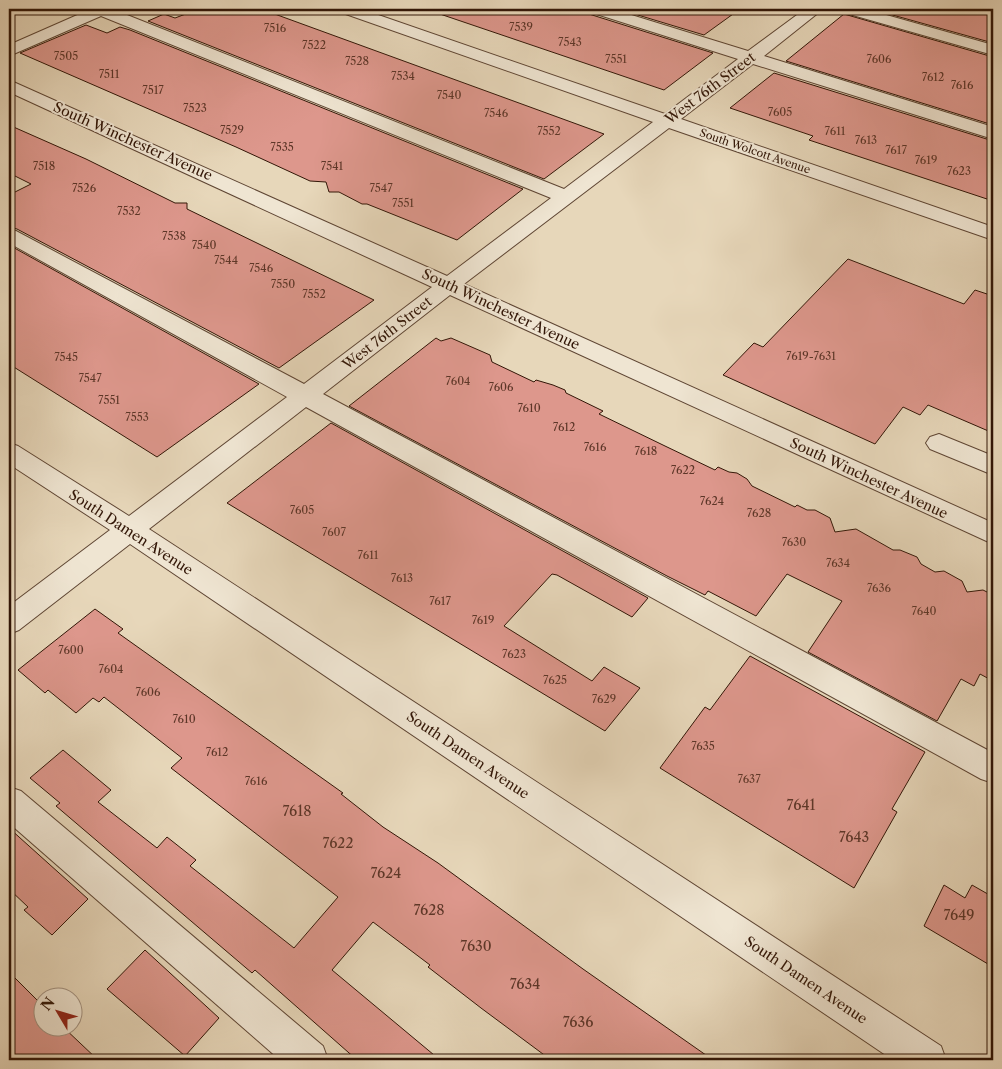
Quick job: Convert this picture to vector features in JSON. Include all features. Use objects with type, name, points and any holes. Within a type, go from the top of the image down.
[{"type":"street","name":"South Wolcott Avenue","points":[[346,9],[993,234]]},
{"type":"street","points":[[596,9],[993,133]]},
{"type":"street","name":"West 76th Street","points":[[9,622],[449,285],[816,9]]},
{"type":"street","points":[[848,9],[993,50]]},
{"type":"street","points":[[9,51],[102,10],[566,197]]},
{"type":"street","name":"South Winchester Avenue","points":[[9,85],[993,534]]},
{"type":"street","points":[[9,235],[993,769]]},
{"type":"street","points":[[939,443],[993,466]]},
{"type":"street","name":"South Damen Avenue","points":[[9,452],[130,530],[927,1060]]},
{"type":"street","points":[[9,802],[309,1060]]},
{"type":"building","points":[[199,9],[261,9],[604,134],[544,179],[148,21],[164,14],[175,18]]},
{"type":"building","points":[[438,9],[586,9],[589,14],[713,53],[664,90],[437,13]]},
{"type":"building","points":[[618,9],[740,9],[704,35]]},
{"type":"building","points":[[871,9],[993,9],[993,43]]},
{"type":"building","points":[[844,14],[993,57],[993,125],[786,61]]},
{"type":"building","points":[[86,25],[107,33],[120,27],[130,30],[523,189],[457,240],[367,204],[362,204],[339,192],[329,192],[326,182],[310,181],[20,53]]},
{"type":"building","points":[[774,73],[993,141],[993,201],[809,140],[813,136],[730,108]]},
{"type":"building","points":[[9,125],[86,159],[175,203],[187,203],[187,209],[374,300],[279,368],[17,229],[9,227],[9,195],[31,184],[9,173]]},
{"type":"building","points":[[9,245],[259,384],[157,457],[9,364]]},
{"type":"building","points":[[848,259],[964,304],[975,290],[993,296],[993,433],[928,405],[920,415],[903,407],[875,444],[723,375],[754,343],[763,347]]},
{"type":"building","points":[[436,338],[441,341],[451,338],[490,355],[492,362],[534,382],[536,380],[565,390],[566,393],[603,411],[599,414],[715,470],[718,467],[737,473],[747,479],[752,486],[795,507],[797,505],[807,510],[815,510],[830,518],[835,532],[856,529],[893,550],[900,550],[917,557],[921,564],[935,572],[944,571],[962,581],[967,592],[983,590],[993,595],[993,681],[980,674],[974,686],[961,679],[937,721],[808,652],[842,601],[787,574],[756,616],[708,591],[705,595],[667,576],[349,406]]},
{"type":"building","points":[[331,423],[648,598],[632,617],[552,574],[504,626],[592,681],[604,667],[640,688],[605,731],[227,503]]},
{"type":"building","points":[[95,609],[123,629],[118,633],[343,793],[341,794],[383,827],[438,863],[583,969],[713,1060],[551,1060],[428,967],[430,965],[373,922],[332,970],[440,1060],[357,1060],[255,970],[252,973],[56,806],[60,803],[30,778],[63,750],[111,790],[98,802],[157,848],[167,837],[196,860],[190,866],[294,948],[338,897],[171,768],[182,758],[104,697],[99,702],[93,698],[76,713],[48,690],[45,693],[18,670]]},
{"type":"building","points":[[750,656],[925,752],[892,809],[897,812],[854,888],[660,768],[705,707],[710,710]]},
{"type":"building","points":[[9,828],[88,899],[52,935],[24,910],[28,907],[9,889]]},
{"type":"building","points":[[944,885],[965,898],[972,885],[993,897],[993,967],[924,926]]},
{"type":"building","points":[[145,950],[219,1018],[185,1056],[107,989]]},
{"type":"building","points":[[9,972],[32,995],[32,1036],[73,1036],[98,1060],[9,1060]]},
{"type":"railway","points":[[9,18],[31,9]]}]
